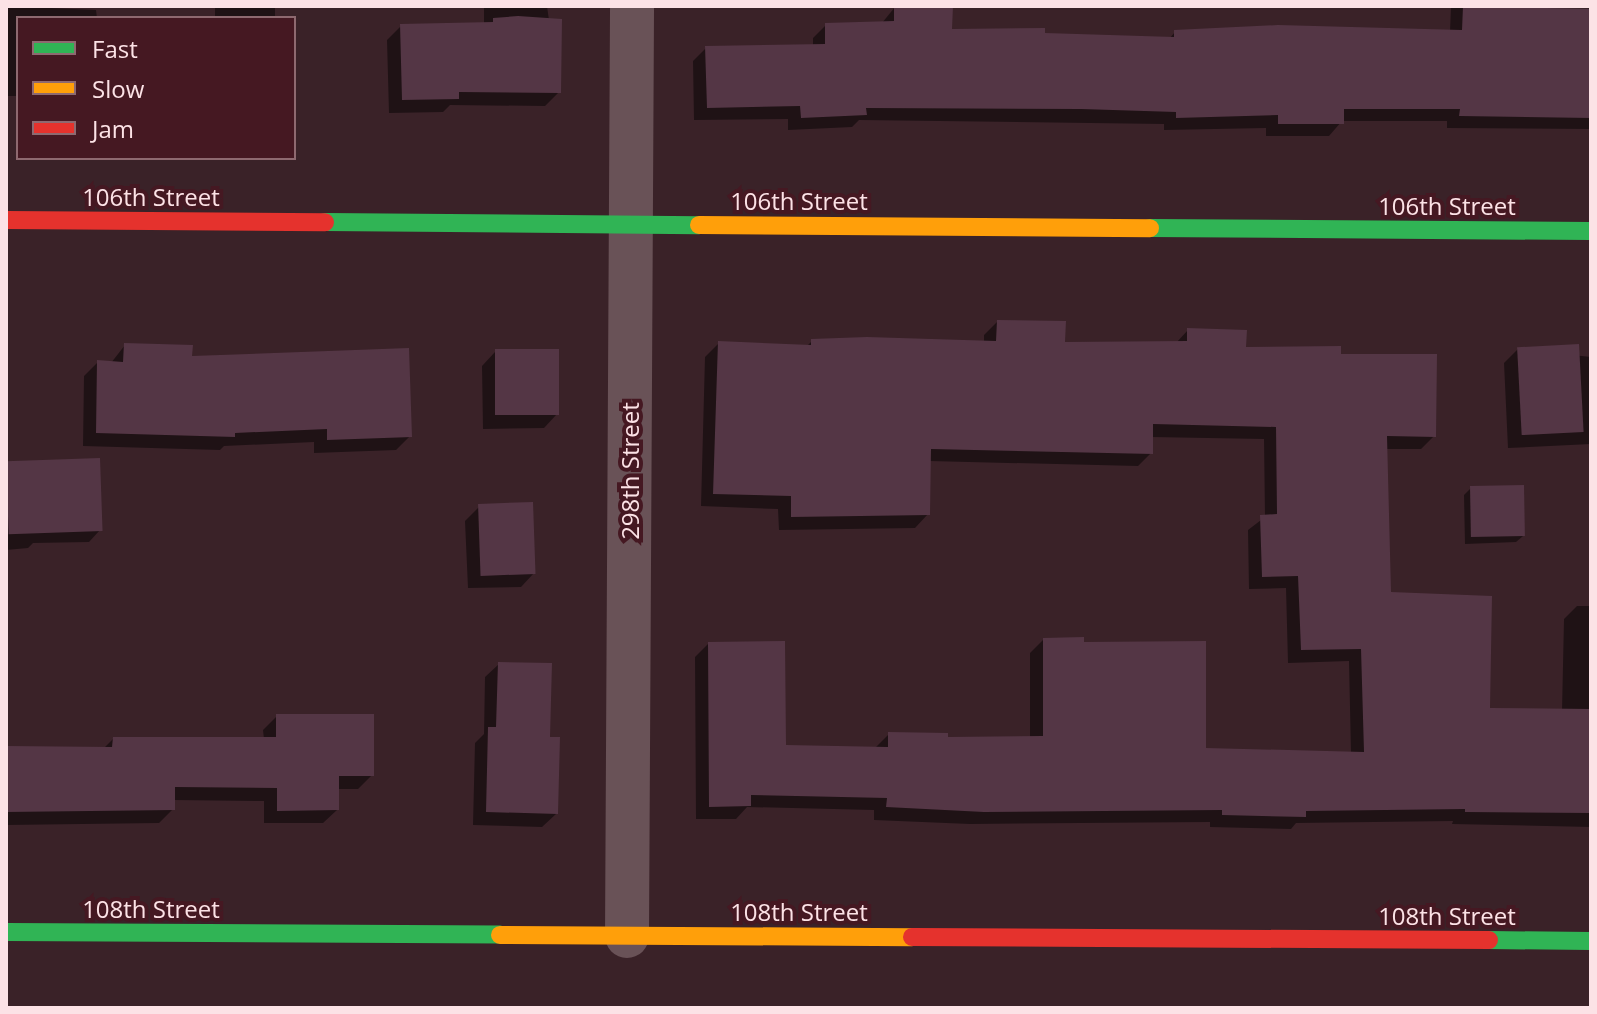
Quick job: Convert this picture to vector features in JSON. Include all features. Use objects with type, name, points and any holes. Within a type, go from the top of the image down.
[{"type":"street","name":"298th Street","points":[[627,936],[632,6]]},
{"type":"street","name":"106th Street","points":[[6,220],[1591,231]]},
{"type":"street","name":"108th Street","points":[[6,932],[1591,941]]},
{"type":"building","points":[[894,6],[953,6],[952,29],[1045,28],[1045,33],[1174,37],[1174,30],[1278,25],[1462,30],[1463,6],[1591,9],[1591,118],[1459,116],[1460,109],[1344,109],[1344,124],[1278,124],[1278,115],[1176,118],[1176,112],[1081,109],[866,108],[867,115],[801,118],[800,106],[707,108],[705,46],[825,44],[825,23],[894,21]]},
{"type":"building","points":[[493,18],[562,19],[561,93],[459,92],[459,99],[402,100],[400,24],[493,22]]},
{"type":"building","points":[[997,320],[1066,321],[1065,342],[1187,341],[1187,328],[1247,330],[1246,347],[1341,346],[1341,354],[1437,354],[1436,437],[1387,436],[1391,592],[1492,596],[1490,708],[1591,709],[1591,813],[1465,812],[1465,809],[1306,811],[1306,817],[1222,815],[1222,810],[984,812],[886,807],[887,798],[751,795],[751,806],[709,807],[708,642],[785,641],[786,745],[888,747],[888,732],[948,733],[948,737],[1043,736],[1043,638],[1084,637],[1084,642],[1206,641],[1206,748],[1364,752],[1361,649],[1301,650],[1298,576],[1262,577],[1260,515],[1277,514],[1276,427],[1153,424],[1153,454],[931,449],[930,515],[791,517],[791,496],[713,494],[718,341],[811,345],[811,339],[867,337],[996,341]]},
{"type":"building","points":[[124,343],[193,345],[192,356],[409,348],[412,437],[327,440],[327,429],[235,433],[235,437],[96,433],[97,360],[123,362]]},
{"type":"building","points":[[1579,344],[1584,432],[1522,435],[1517,347]]},
{"type":"building","points":[[495,349],[559,349],[559,415],[495,415]]},
{"type":"building","points":[[100,458],[103,531],[9,534],[6,461]]},
{"type":"building","points":[[1524,485],[1525,536],[1471,537],[1470,486]]},
{"type":"building","points":[[533,502],[536,574],[481,576],[478,504]]},
{"type":"building","points":[[498,662],[552,663],[550,737],[560,737],[558,814],[486,812],[488,727],[496,727]]},
{"type":"building","points":[[276,714],[374,714],[374,776],[339,776],[339,810],[277,811],[277,788],[175,787],[175,810],[6,812],[6,746],[112,747],[113,737],[276,737]]},
{"type":"traffic: fast","points":[[325,222],[699,225]]},
{"type":"traffic: fast","points":[[1150,228],[1591,231]]},
{"type":"traffic: fast","points":[[6,932],[500,935]]},
{"type":"traffic: fast","points":[[1489,940],[1591,941]]},
{"type":"traffic: slow","points":[[699,225],[1150,228]]},
{"type":"traffic: slow","points":[[500,935],[912,937]]},
{"type":"traffic: jam","points":[[6,220],[325,222]]},
{"type":"traffic: jam","points":[[912,937],[1489,940]]}]
